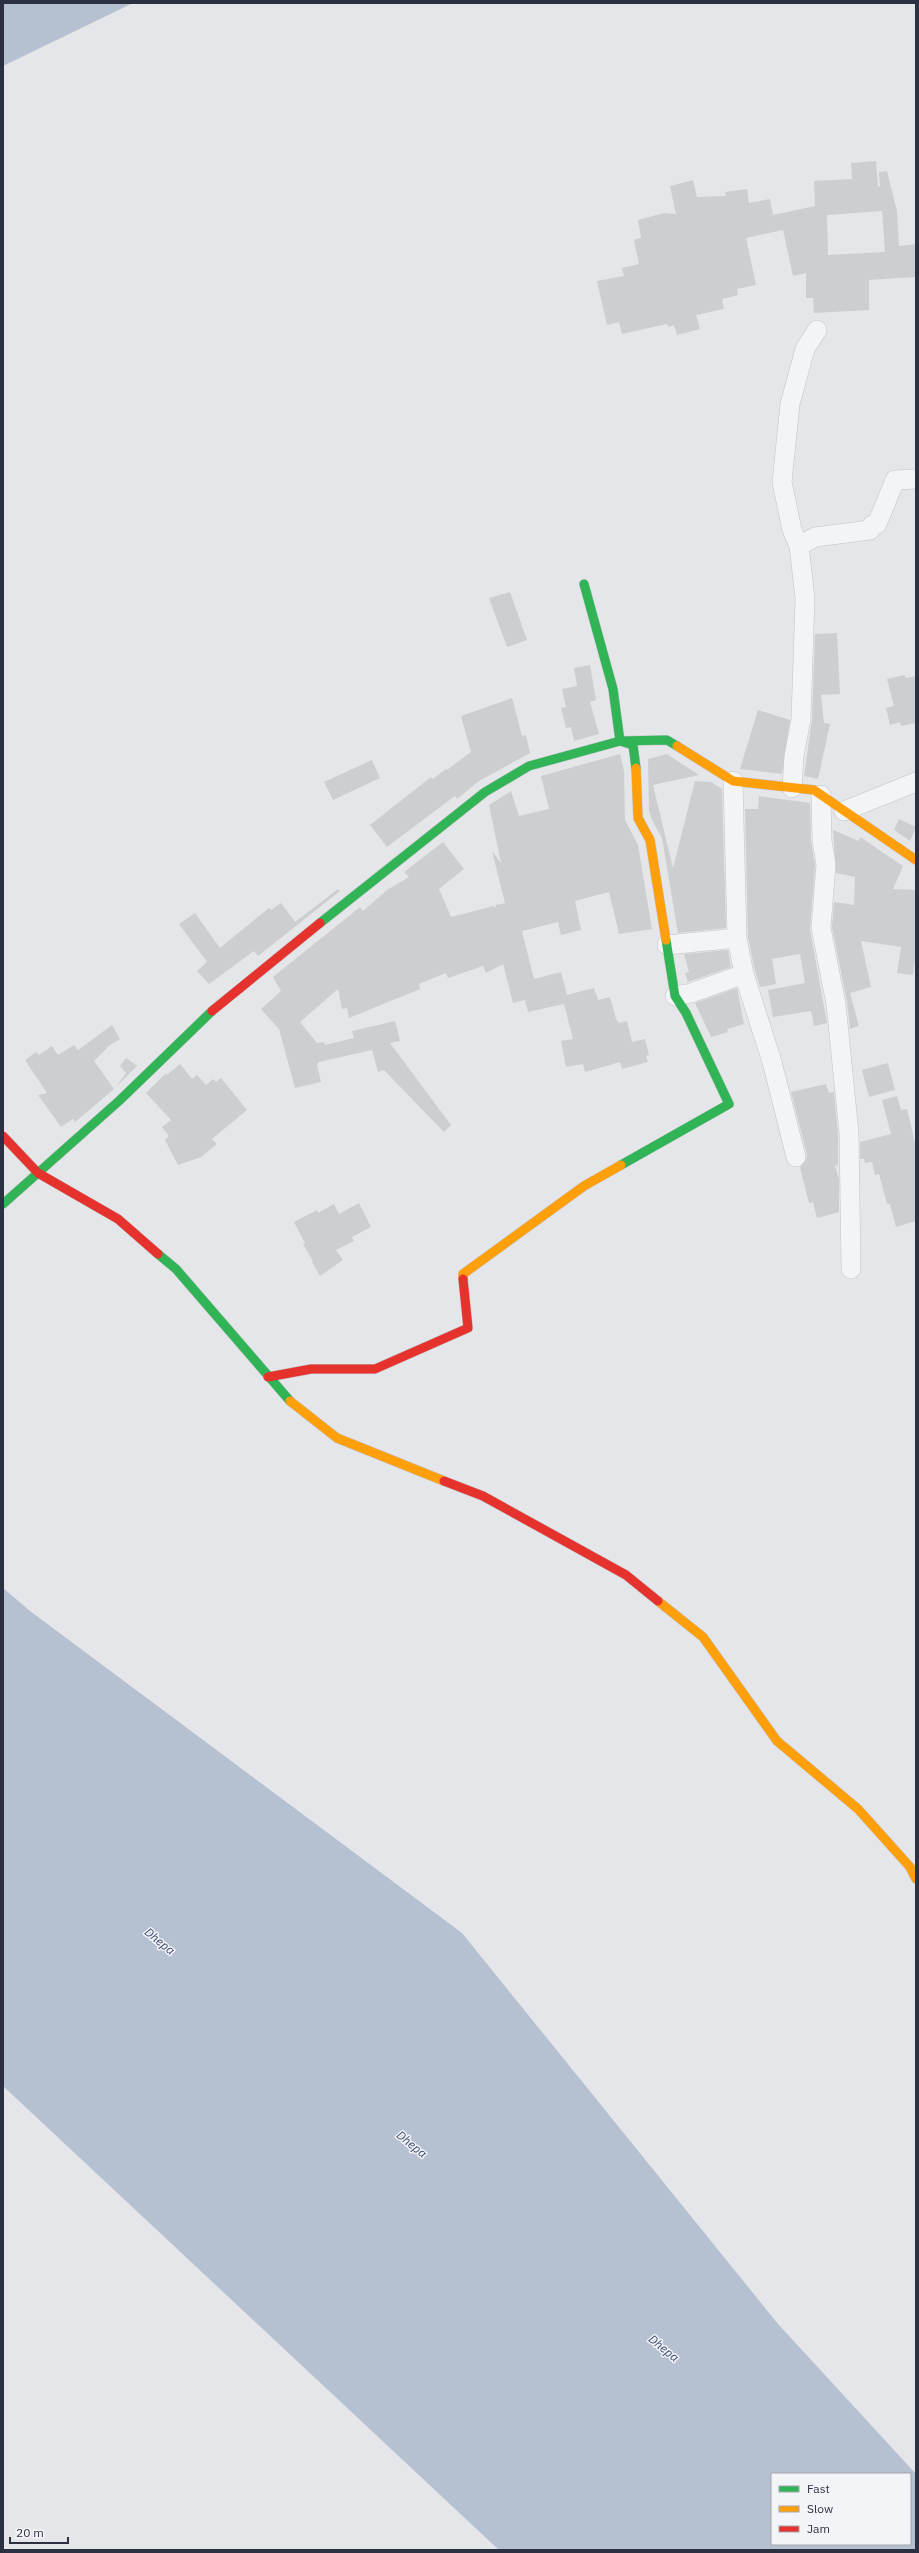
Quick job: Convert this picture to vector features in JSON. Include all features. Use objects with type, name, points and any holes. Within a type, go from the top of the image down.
[{"type":"street","points":[[792,788],[804,671],[805,598],[799,546],[792,530],[782,482],[790,404],[805,349],[818,330]]},
{"type":"street","points":[[799,546],[815,537],[870,530],[872,525],[877,524],[895,480],[916,479]]},
{"type":"street","points":[[584,584],[613,689],[620,740]]},
{"type":"street","points":[[268,1376],[311,1369],[375,1369],[468,1328],[463,1274],[584,1186],[729,1104],[686,1013],[675,996],[650,840],[641,830],[635,802],[637,779],[633,745],[620,740]]},
{"type":"street","points":[[3,1204],[120,1100],[221,1002],[485,792],[529,766],[620,740],[667,740],[732,781],[814,790],[916,860]]},
{"type":"street","points":[[732,781],[737,938],[744,974],[772,1062],[781,1106],[796,1158]]},
{"type":"street","points":[[844,810],[916,782]]},
{"type":"street","points":[[821,795],[822,841],[826,864],[821,928],[836,1004],[849,1134],[851,1268]]},
{"type":"street","points":[[667,944],[737,938]]},
{"type":"street","points":[[675,996],[691,993],[744,974]]},
{"type":"street","points":[[3,1136],[38,1173],[118,1219],[176,1269],[286,1399],[337,1438],[482,1496],[626,1575],[703,1637],[777,1741],[858,1809],[910,1866],[916,1879]]},
{"type":"water","points":[[3,3],[133,3],[3,66]]},
{"type":"water","name":"Dhepa","points":[[3,1588],[30,1611],[462,1933],[778,2324],[916,2474],[916,2550],[499,2550],[3,2086]]},
{"type":"building","points":[[876,161],[878,187],[880,186],[879,172],[887,171],[897,211],[899,246],[916,244],[916,277],[869,280],[869,310],[814,313],[813,298],[806,298],[806,273],[793,276],[783,230],[746,238],[756,285],[737,289],[738,295],[722,299],[724,309],[696,315],[700,329],[677,335],[674,325],[668,327],[667,324],[622,334],[619,322],[607,325],[597,281],[624,276],[622,268],[639,264],[634,240],[641,238],[638,220],[664,213],[676,214],[670,186],[693,180],[697,197],[726,196],[725,192],[747,189],[749,203],[770,199],[773,215],[815,206],[814,181],[852,179],[851,163]],"holes":[[[882,211],[885,252],[828,255],[827,215]]]},
{"type":"building","points":[[510,592],[527,640],[507,647],[489,598]]},
{"type":"building","points":[[837,633],[840,694],[821,695],[824,723],[830,724],[818,779],[804,776],[812,719],[815,634]]},
{"type":"building","points":[[590,665],[596,700],[590,702],[599,734],[574,741],[571,727],[566,728],[561,708],[566,707],[562,689],[577,686],[574,668]]},
{"type":"building","points":[[905,675],[906,678],[916,676],[916,723],[901,726],[900,722],[890,725],[886,708],[894,706],[887,679]]},
{"type":"building","points":[[512,698],[522,736],[526,735],[530,753],[479,781],[457,799],[455,796],[387,847],[370,825],[431,777],[433,779],[471,752],[461,716]]},
{"type":"building","points":[[758,710],[790,720],[782,774],[740,769]]},
{"type":"building","points":[[620,754],[624,771],[625,820],[638,845],[652,929],[619,934],[609,892],[575,901],[581,930],[561,935],[558,922],[522,931],[534,979],[561,972],[567,995],[594,988],[598,1000],[610,997],[616,1019],[619,1023],[627,1021],[632,1042],[645,1039],[649,1055],[646,1056],[648,1062],[622,1069],[620,1062],[585,1072],[583,1064],[566,1067],[561,1041],[573,1039],[564,1004],[528,1012],[525,1000],[513,1003],[503,964],[486,973],[483,966],[448,978],[446,973],[419,984],[420,989],[349,1018],[347,1008],[342,1009],[338,989],[300,1022],[317,1043],[324,1042],[325,1045],[354,1038],[352,1031],[395,1021],[400,1041],[390,1043],[451,1125],[444,1132],[384,1070],[378,1072],[372,1050],[319,1062],[317,1065],[321,1082],[295,1088],[279,1029],[261,1009],[281,991],[273,977],[360,907],[363,911],[387,890],[409,877],[404,872],[443,842],[464,869],[439,889],[451,917],[494,906],[496,908],[496,905],[505,903],[492,851],[501,863],[489,805],[511,791],[519,816],[549,809],[541,776]]},
{"type":"building","points":[[667,754],[699,775],[653,785],[673,868],[695,781],[711,782],[722,789],[726,928],[678,933],[662,838],[652,820],[649,810],[648,759]]},
{"type":"building","points":[[372,760],[380,778],[333,800],[324,782]]},
{"type":"building","points":[[759,796],[810,803],[811,841],[815,865],[810,930],[827,1023],[814,1026],[811,1011],[773,1017],[768,990],[805,983],[800,954],[772,959],[776,984],[760,987],[755,971],[748,937],[745,809],[758,809]]},
{"type":"building","points":[[899,819],[916,827],[910,841],[894,830]]},
{"type":"building","points":[[833,830],[859,841],[860,837],[903,866],[893,889],[916,890],[916,952],[913,975],[897,973],[901,947],[861,941],[871,987],[850,993],[859,1026],[850,1029],[847,1002],[832,927],[834,902],[854,905],[855,877],[836,873]]},
{"type":"building","points":[[338,889],[340,891],[258,956],[254,951],[209,984],[197,971],[207,962],[179,924],[195,913],[220,948],[269,908],[271,910],[281,903],[295,922]]},
{"type":"building","points":[[728,950],[731,967],[688,982],[685,973],[689,972],[684,954]]},
{"type":"building","points":[[737,988],[744,1024],[727,1029],[728,1032],[711,1037],[695,1003]]},
{"type":"building","points":[[112,1025],[120,1039],[110,1045],[94,1061],[114,1089],[75,1122],[73,1119],[61,1127],[38,1095],[47,1093],[25,1060],[36,1052],[39,1055],[52,1046],[58,1055],[74,1045],[78,1050]]},
{"type":"building","points":[[126,1058],[137,1066],[116,1087],[126,1073],[120,1066]]},
{"type":"building","points":[[888,1063],[895,1090],[869,1097],[862,1070]]},
{"type":"building","points":[[180,1064],[192,1079],[197,1075],[206,1085],[213,1079],[216,1082],[221,1078],[247,1110],[212,1139],[217,1144],[201,1157],[178,1165],[165,1140],[169,1136],[162,1127],[171,1120],[146,1093],[166,1073],[167,1075]]},
{"type":"building","points":[[826,1084],[829,1093],[834,1092],[838,1134],[838,1165],[835,1166],[839,1179],[839,1212],[817,1218],[813,1202],[809,1203],[800,1167],[806,1160],[807,1155],[791,1092]]},
{"type":"building","points":[[897,1096],[901,1110],[907,1109],[916,1147],[916,1221],[896,1227],[890,1204],[887,1204],[879,1174],[875,1175],[872,1162],[865,1163],[864,1159],[860,1159],[860,1142],[891,1134],[882,1100]]},
{"type":"building","points":[[359,1203],[371,1227],[352,1237],[354,1241],[336,1250],[343,1260],[320,1276],[303,1244],[305,1243],[294,1222],[317,1210],[318,1213],[334,1204],[339,1214]]},
{"type":"traffic: fast","points":[[584,584],[613,689],[620,741],[633,745],[636,768]]},
{"type":"traffic: fast","points":[[320,923],[485,792],[529,766],[620,741],[667,740],[677,746]]},
{"type":"traffic: fast","points":[[621,1165],[729,1104],[686,1013],[675,996],[666,940]]},
{"type":"traffic: fast","points":[[3,1204],[120,1100],[212,1011]]},
{"type":"traffic: fast","points":[[158,1254],[176,1269],[290,1401]]},
{"type":"traffic: slow","points":[[677,746],[733,781],[814,790],[916,860]]},
{"type":"traffic: slow","points":[[636,768],[638,818],[650,840],[666,940]]},
{"type":"traffic: slow","points":[[463,1279],[463,1274],[584,1186],[621,1165]]},
{"type":"traffic: slow","points":[[290,1401],[337,1438],[444,1481]]},
{"type":"traffic: slow","points":[[658,1601],[703,1637],[777,1741],[858,1809],[910,1867],[916,1879]]},
{"type":"traffic: jam","points":[[212,1011],[320,923]]},
{"type":"traffic: jam","points":[[3,1136],[38,1173],[118,1219],[158,1254]]},
{"type":"traffic: jam","points":[[268,1377],[311,1369],[375,1369],[468,1328],[463,1279]]},
{"type":"traffic: jam","points":[[444,1481],[483,1496],[626,1575],[658,1601]]}]
